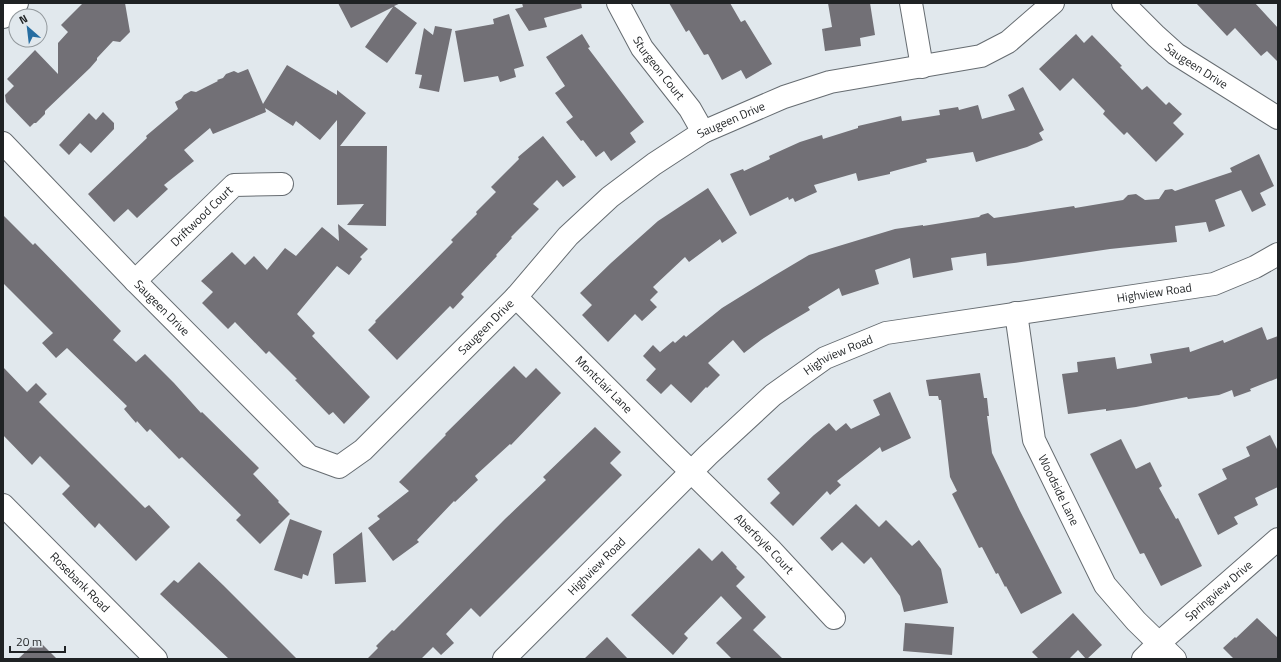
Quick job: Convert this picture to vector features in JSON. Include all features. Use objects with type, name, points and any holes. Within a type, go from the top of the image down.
[{"type":"street","points":[[3,17],[17,3]]},
{"type":"street","name":"Sturgeon Court","points":[[618,3],[642,48],[690,109],[703,132]]},
{"type":"street","points":[[911,3],[922,67]]},
{"type":"street","name":"Saugeen Drive","points":[[3,143],[135,281],[309,456],[339,467],[363,450],[516,297],[568,236],[610,197],[654,164],[703,132],[784,97],[830,82],[981,56],[1008,42],[1053,3]]},
{"type":"street","name":"Saugeen Drive","points":[[1123,3],[1176,54],[1278,118]]},
{"type":"street","name":"Driftwood Court","points":[[135,281],[234,185],[282,184]]},
{"type":"street","name":"Highview Road","points":[[504,659],[708,455],[773,395],[824,358],[886,333],[1214,284],[1255,267],[1278,254]]},
{"type":"street","name":"Montclair Lane","points":[[516,297],[692,472]]},
{"type":"street","name":"Woodside Lane","points":[[1016,313],[1034,440],[1105,585],[1136,621],[1159,643]]},
{"type":"street","name":"Aberfoyle Court","points":[[692,472],[770,549],[834,618]]},
{"type":"street","name":"Rosebank Road","points":[[3,505],[156,659]]},
{"type":"street","name":"Springview Drive","points":[[1143,659],[1159,643],[1278,539]]},
{"type":"street","points":[[1159,643],[1175,659]]},
{"type":"building","points":[[83,3],[125,3],[130,32],[120,42],[113,41],[90,68],[45,111],[45,114],[36,123],[30,127],[6,102],[5,95],[14,86],[7,79],[35,50],[58,74],[58,43],[68,32],[61,25]]},
{"type":"building","points":[[338,3],[401,3],[394,6],[417,23],[387,63],[365,47],[393,7],[351,28]]},
{"type":"building","points":[[522,3],[581,3],[582,8],[544,18],[547,27],[529,31],[515,9],[523,7]]},
{"type":"building","points":[[669,3],[730,3],[741,22],[745,20],[772,64],[746,79],[741,70],[722,80],[708,54],[704,55],[689,30],[686,32]]},
{"type":"building","points":[[828,3],[870,3],[875,35],[860,38],[861,46],[825,51],[822,29],[832,27]]},
{"type":"building","points":[[1196,3],[1255,3],[1278,28],[1278,62],[1267,51],[1261,56],[1235,28],[1227,36]]},
{"type":"building","points":[[509,14],[524,66],[514,69],[516,77],[500,82],[498,76],[464,82],[455,31],[494,24],[493,19]]},
{"type":"building","points":[[435,26],[452,29],[439,92],[419,88],[422,75],[415,74],[424,28],[433,35]]},
{"type":"building","points":[[582,34],[590,47],[588,48],[644,122],[630,133],[636,142],[611,161],[604,151],[596,157],[566,122],[573,117],[555,93],[565,86],[546,57]]},
{"type":"building","points":[[1076,34],[1084,43],[1092,35],[1122,66],[1120,67],[1142,90],[1147,86],[1166,105],[1169,102],[1182,114],[1173,123],[1184,134],[1156,162],[1127,132],[1124,135],[1103,114],[1105,111],[1073,78],[1060,91],[1039,69]]},
{"type":"building","points":[[287,65],[337,95],[337,90],[366,113],[340,146],[387,146],[386,226],[347,225],[364,204],[337,205],[337,120],[320,140],[296,121],[293,126],[265,108],[266,112],[213,134],[210,128],[184,150],[194,161],[164,185],[168,189],[137,218],[128,209],[114,222],[88,194],[147,138],[146,136],[178,109],[175,102],[181,99],[184,95],[191,91],[196,92],[218,81],[217,80],[223,78],[226,74],[234,71],[238,73],[248,69],[263,104]]},
{"type":"building","points":[[1023,87],[1044,130],[1039,133],[1043,140],[1027,147],[976,162],[973,152],[926,159],[927,162],[890,172],[890,174],[858,181],[856,173],[814,185],[817,192],[795,202],[793,198],[789,200],[788,197],[750,216],[730,174],[743,169],[744,171],[770,159],[769,156],[800,142],[822,135],[823,139],[858,128],[858,126],[901,116],[902,121],[940,115],[939,110],[958,107],[959,110],[978,105],[982,119],[1015,110],[1008,95]]},
{"type":"building","points":[[103,112],[114,123],[114,129],[91,153],[80,143],[69,155],[59,145],[89,113],[96,120]]},
{"type":"building","points":[[543,136],[576,177],[563,187],[557,180],[533,204],[539,209],[511,237],[512,238],[496,255],[497,256],[461,294],[464,297],[453,309],[450,306],[397,360],[368,330],[376,322],[375,321],[453,242],[451,240],[496,192],[491,187],[519,159],[518,157]]},
{"type":"building","points":[[1259,154],[1274,186],[1260,193],[1266,205],[1252,212],[1241,190],[1215,200],[1225,226],[1209,232],[1206,222],[1175,226],[1177,242],[1110,249],[987,266],[986,253],[951,258],[953,270],[913,278],[910,258],[875,270],[879,284],[842,296],[839,288],[808,307],[810,310],[761,340],[744,353],[733,340],[708,363],[720,375],[691,403],[671,384],[661,394],[646,380],[656,369],[643,356],[653,345],[660,352],[673,341],[675,343],[684,335],[686,337],[722,308],[809,255],[895,229],[979,217],[988,213],[994,218],[1074,206],[1075,208],[1123,200],[1128,195],[1136,194],[1145,200],[1159,199],[1165,190],[1172,189],[1175,191],[1232,172],[1230,168]]},
{"type":"building","points":[[708,188],[737,233],[722,243],[720,239],[689,262],[685,257],[653,287],[658,292],[650,300],[657,307],[642,321],[635,314],[608,342],[582,315],[592,305],[580,293],[658,221]]},
{"type":"building","points":[[3,215],[33,245],[35,243],[121,331],[113,340],[136,362],[145,354],[201,413],[202,412],[259,468],[253,474],[290,514],[260,544],[236,520],[241,515],[182,457],[179,459],[150,429],[147,432],[137,421],[136,423],[124,409],[127,406],[67,348],[56,358],[42,343],[53,333],[3,283]]},
{"type":"building","points":[[338,224],[368,249],[360,257],[362,259],[349,275],[337,266],[297,314],[315,333],[312,336],[370,397],[344,424],[333,412],[329,415],[295,380],[297,379],[269,351],[266,354],[235,322],[228,329],[202,303],[213,292],[201,281],[232,252],[245,265],[254,256],[267,270],[285,248],[296,256],[322,227],[339,241]]},
{"type":"building","points":[[1262,327],[1267,340],[1278,336],[1278,378],[1250,389],[1251,391],[1234,397],[1232,390],[1219,395],[1188,399],[1187,397],[1136,407],[1068,414],[1062,374],[1078,372],[1077,362],[1115,357],[1117,369],[1152,363],[1150,354],[1189,347],[1190,352],[1223,340],[1224,343]]},
{"type":"building","points":[[514,366],[526,378],[536,368],[561,393],[511,445],[510,444],[475,476],[478,480],[455,502],[454,501],[417,540],[419,542],[393,561],[368,528],[380,519],[377,516],[409,491],[399,482]]},
{"type":"building","points":[[3,367],[27,392],[36,383],[47,394],[39,402],[145,508],[149,505],[170,527],[136,561],[99,523],[95,528],[62,494],[70,486],[40,456],[32,465],[3,435]]},
{"type":"building","points":[[980,373],[984,398],[987,398],[989,416],[987,416],[992,453],[1062,593],[1021,614],[998,573],[996,574],[982,547],[979,548],[952,494],[957,491],[950,477],[941,400],[939,400],[938,396],[929,396],[926,380]]},
{"type":"building","points":[[890,392],[911,438],[882,452],[880,447],[837,481],[841,485],[830,495],[827,491],[793,526],[770,503],[780,493],[767,479],[829,423],[836,431],[846,423],[851,429],[880,415],[873,400]]},
{"type":"building","points":[[595,427],[621,452],[610,463],[622,475],[480,617],[471,608],[446,634],[454,643],[441,655],[433,647],[421,659],[367,659],[378,648],[376,646],[392,630],[394,631],[505,519],[546,480],[543,477]]},
{"type":"building","points":[[1270,435],[1278,451],[1278,487],[1255,498],[1258,505],[1234,517],[1238,524],[1218,535],[1198,494],[1227,479],[1222,469],[1250,456],[1246,447]]},
{"type":"building","points":[[1121,439],[1136,469],[1150,462],[1162,486],[1159,488],[1176,519],[1178,518],[1202,566],[1161,586],[1144,553],[1140,554],[1090,454]]},
{"type":"building","points":[[856,504],[879,527],[886,520],[912,546],[919,540],[941,569],[948,603],[904,612],[900,596],[871,557],[864,564],[842,542],[832,551],[820,538]]},
{"type":"building","points":[[290,519],[322,531],[308,576],[303,574],[302,579],[274,570]]},
{"type":"building","points":[[362,532],[366,582],[335,584],[333,554]]},
{"type":"building","points":[[699,548],[712,561],[722,551],[745,577],[736,586],[766,617],[753,630],[783,659],[732,659],[716,643],[742,618],[721,596],[684,634],[688,638],[673,655],[631,615]]},
{"type":"building","points":[[199,562],[297,659],[229,659],[160,594],[174,580],[178,583]]},
{"type":"building","points":[[1073,613],[1102,645],[1087,659],[1078,650],[1069,659],[1039,659],[1032,652]]},
{"type":"building","points":[[1257,618],[1278,638],[1278,659],[1234,659],[1223,648]]},
{"type":"building","points":[[905,623],[954,627],[952,655],[903,651]]},
{"type":"building","points":[[607,637],[628,659],[584,659]]},
{"type":"building","points":[[38,640],[57,659],[18,659]]}]
